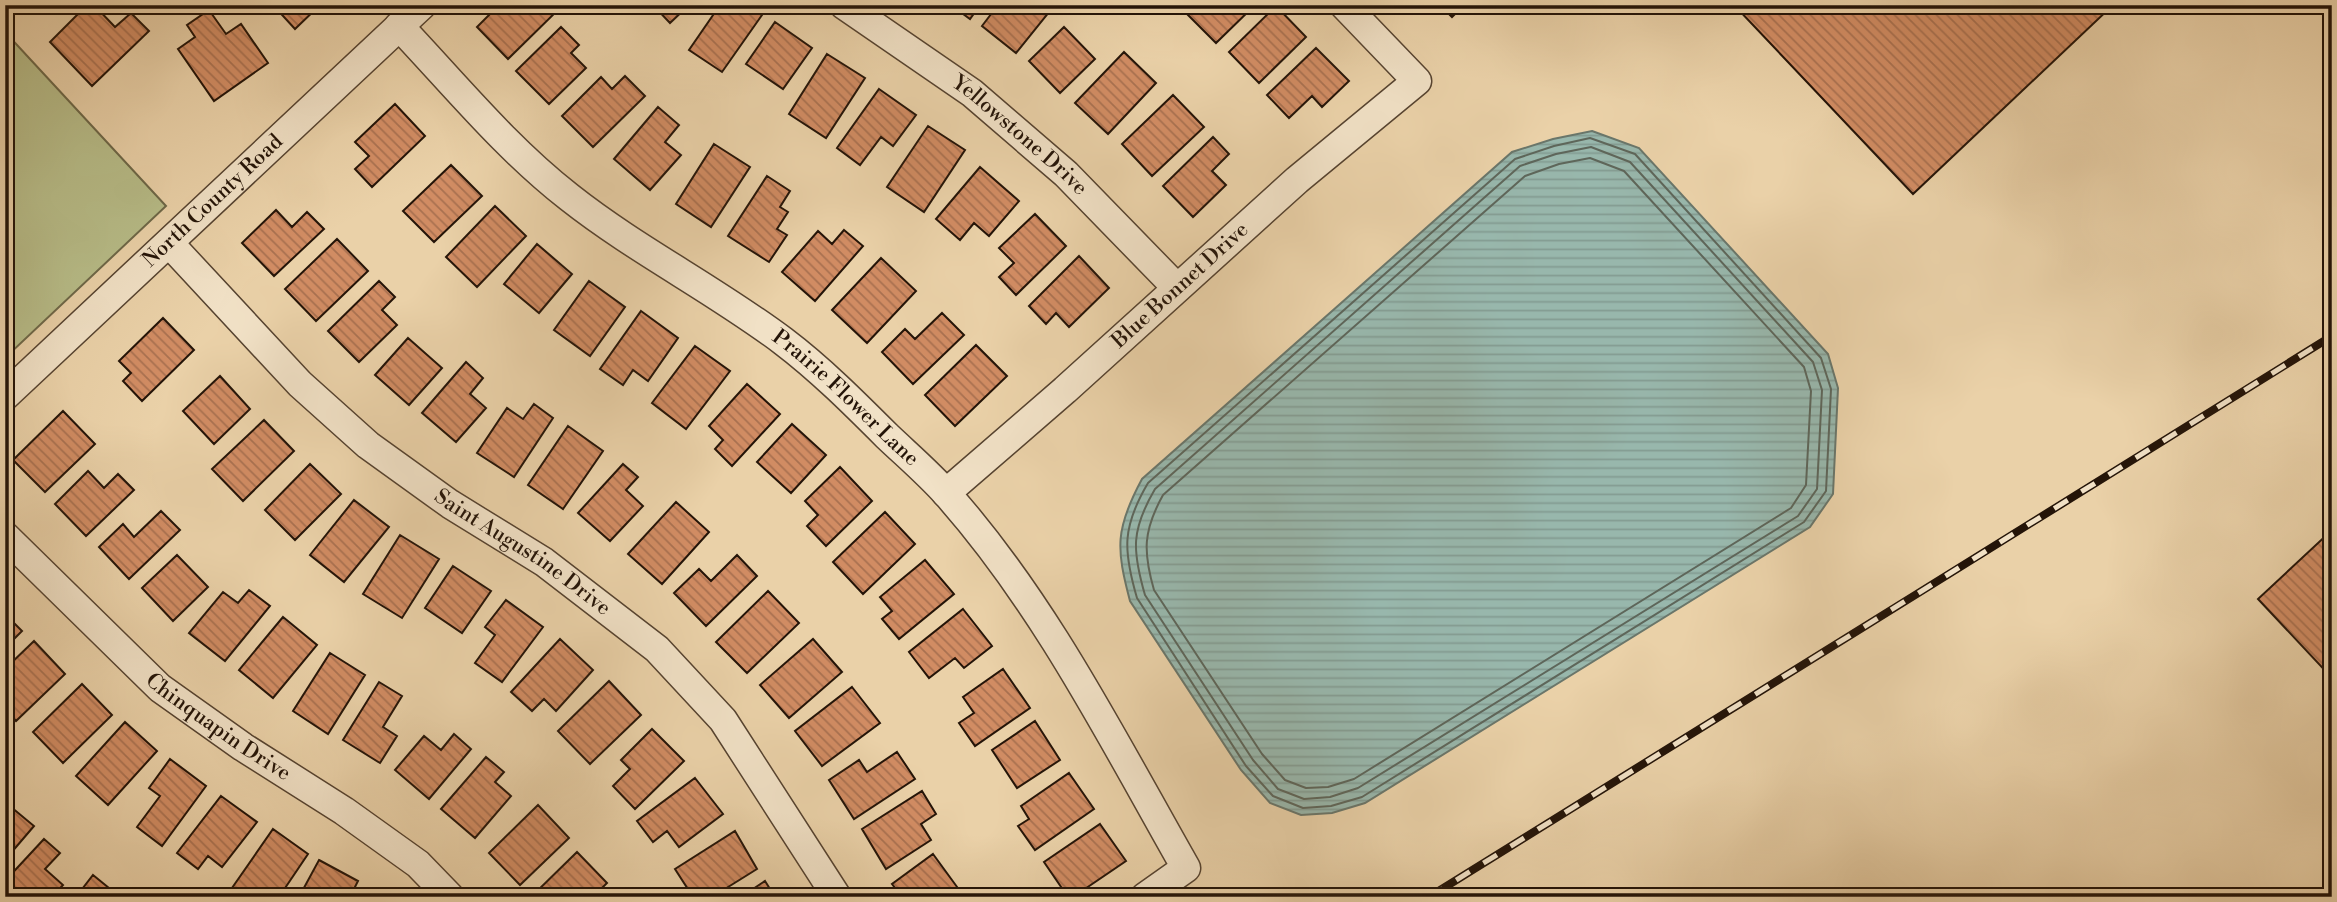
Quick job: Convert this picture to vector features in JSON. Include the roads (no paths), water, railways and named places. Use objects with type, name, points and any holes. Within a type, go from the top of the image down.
[{"type":"street","name":"North County Road","points":[[5,396],[422,5]]},
{"type":"street","name":"Yellowstone Drive","points":[[844,5],[972,93],[1066,174],[1177,288]]},
{"type":"street","name":"Blue Bonnet Drive","points":[[946,493],[1065,390],[1297,180],[1417,81],[1344,5]]},
{"type":"street","name":"Prairie Flower Lane","points":[[400,26],[520,154],[568,197],[784,341],[845,394],[946,493],[997,556],[1054,638],[1186,868],[1145,897]]},
{"type":"street","name":"Saint Augustine Drive","points":[[169,243],[300,384],[368,445],[450,504],[544,562],[657,649],[723,720],[837,897]]},
{"type":"street","name":"Chinquapin Drive","points":[[5,536],[160,688],[418,864],[450,897]]},
{"type":"water","points":[[1592,131],[1639,148],[1828,354],[1838,388],[1833,494],[1810,527],[1365,803],[1332,813],[1301,815],[1270,803],[1241,770],[1130,601],[1122,567],[1121,539],[1133,496],[1142,479],[1512,152],[1553,139]]},
{"type":"railway","points":[[1429,897],[2332,336]]}]
